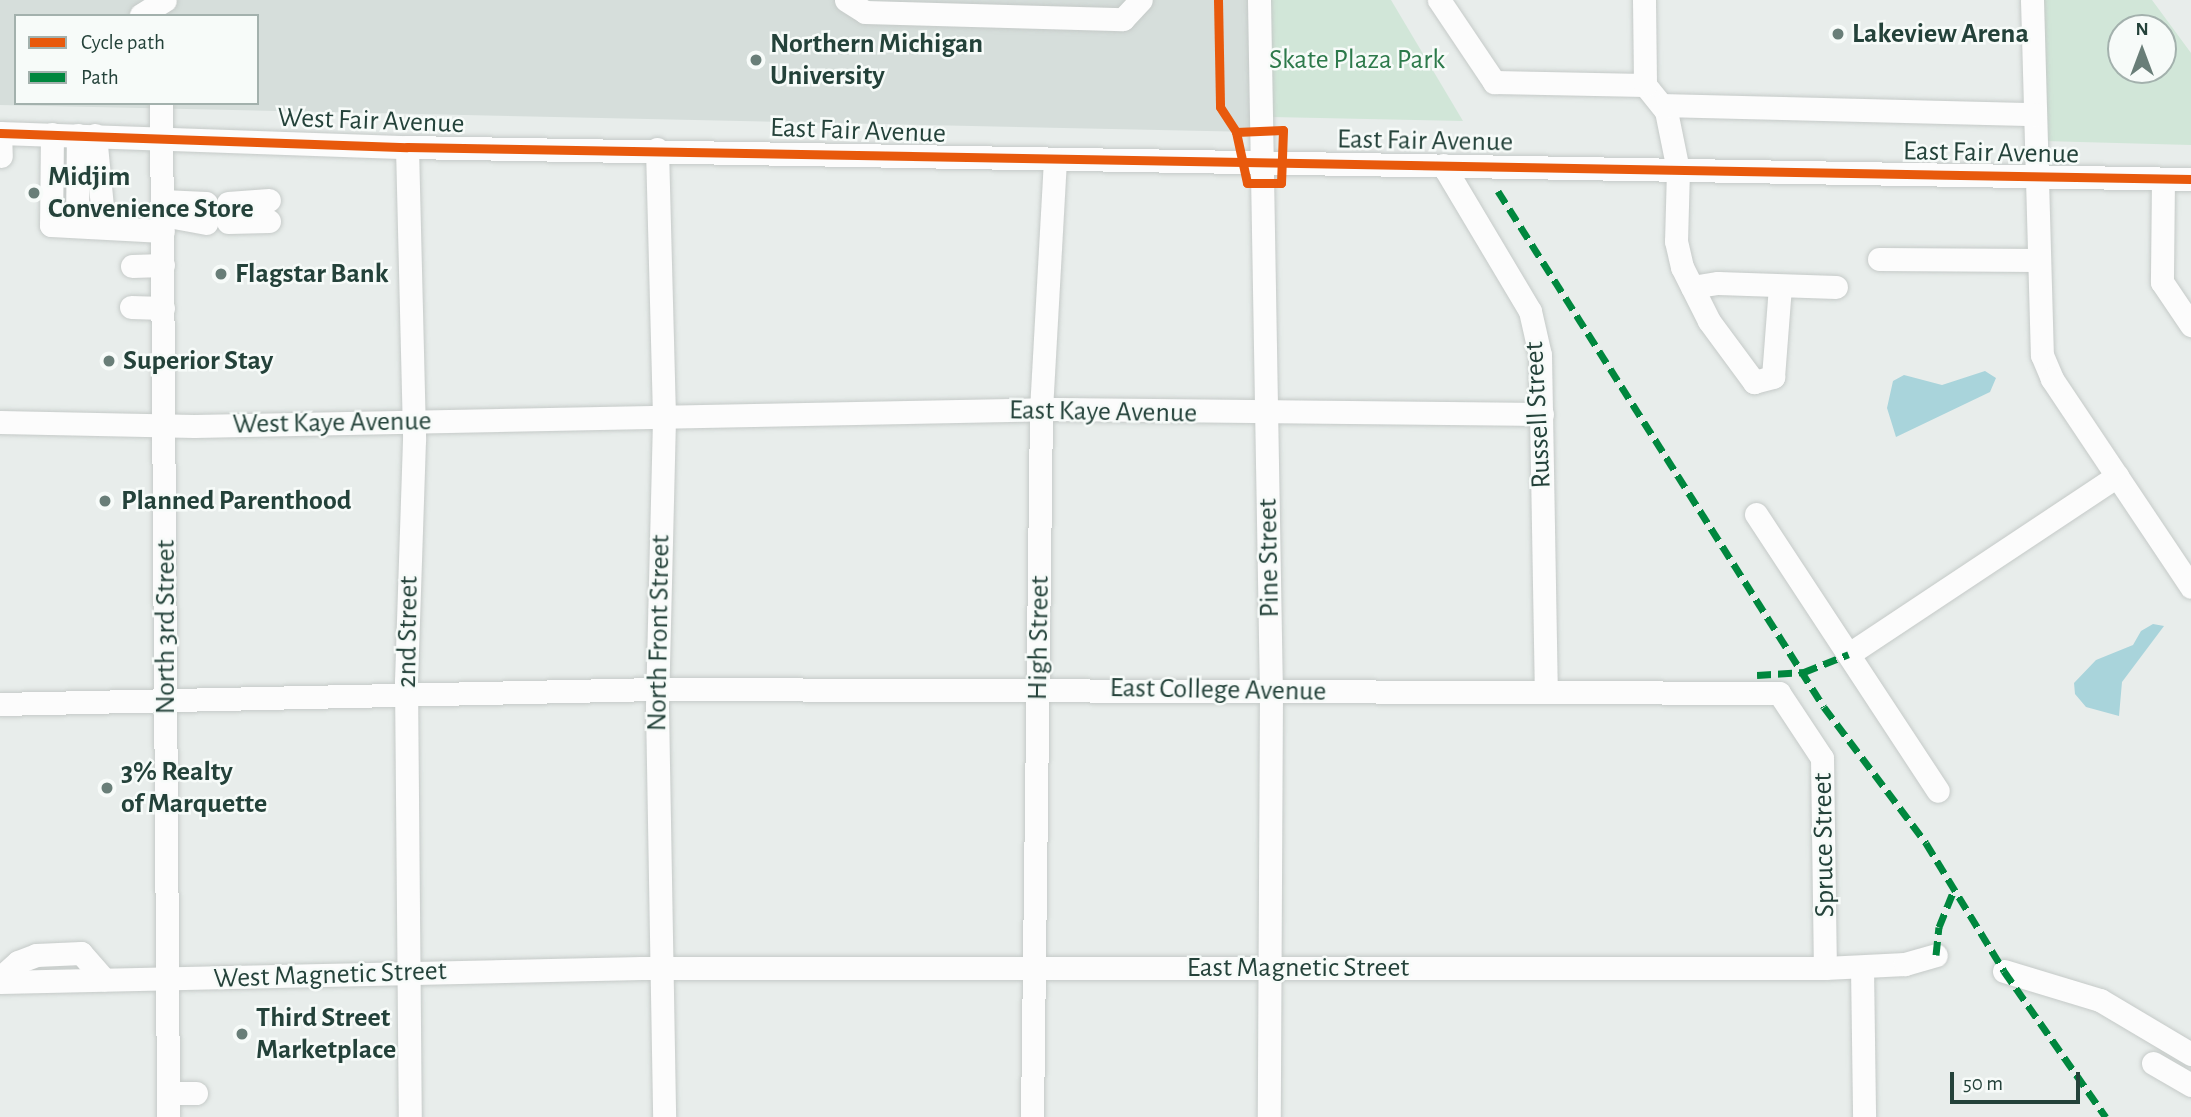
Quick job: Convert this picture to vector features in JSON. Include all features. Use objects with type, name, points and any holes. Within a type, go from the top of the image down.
[{"type":"street","points":[[130,0],[141,14]]},
{"type":"street","points":[[144,14],[165,0]]},
{"type":"street","points":[[846,0],[865,12],[1123,19],[1141,0]]},
{"type":"street","name":"Pine Street","points":[[1259,0],[1271,692],[1269,1117]]},
{"type":"street","points":[[1440,0],[1493,82],[1645,85]]},
{"type":"street","points":[[1644,0],[1645,85],[1662,105],[1678,170],[1675,241],[1692,287],[1709,321],[1754,382],[1765,382],[1773,377],[1780,286]]},
{"type":"street","points":[[2032,0],[2042,355],[2117,476],[2191,587]]},
{"type":"street","name":"North 3rd Street","points":[[161,105],[166,215],[163,308],[168,1117]]},
{"type":"street","points":[[1662,105],[2035,114]]},
{"type":"street","points":[[0,133],[1,156]]},
{"type":"street","name":"West Fair Avenue","points":[[0,133],[407,147],[657,149]]},
{"type":"street","points":[[52,134],[51,225],[77,218],[269,210]]},
{"type":"street","points":[[77,218],[87,135]]},
{"type":"street","points":[[87,135],[103,219]]},
{"type":"street","name":"2nd Street","points":[[407,147],[413,421],[407,696],[410,1117]]},
{"type":"street","name":"East Fair Avenue","points":[[657,149],[1055,159],[1263,159],[1443,165],[2191,179]]},
{"type":"street","name":"North Front Street","points":[[657,149],[664,419],[657,689],[664,1117]]},
{"type":"street","name":"High Street","points":[[1032,1117],[1041,410],[1055,159]]},
{"type":"street","name":"Russell Street","points":[[1443,165],[1530,311],[1540,355],[1546,690]]},
{"type":"street","points":[[2163,179],[2162,282],[2191,325]]},
{"type":"street","points":[[1879,259],[2038,260]]},
{"type":"street","points":[[132,266],[163,265]]},
{"type":"street","points":[[1692,287],[1836,287]]},
{"type":"street","points":[[131,307],[163,308]]},
{"type":"street","name":"East Kaye Avenue","points":[[664,419],[1041,410],[1542,414]]},
{"type":"street","name":"West Kaye Avenue","points":[[0,422],[74,413],[164,425],[664,419]]},
{"type":"street","points":[[1849,654],[2117,476]]},
{"type":"street","points":[[1756,514],[1938,791]]},
{"type":"street","name":"East College Avenue","points":[[0,704],[167,703],[657,689],[1038,688],[1271,692],[1546,690],[1779,693]]},
{"type":"street","name":"Spruce Street","points":[[1779,693],[1822,758],[1825,968]]},
{"type":"street","name":"East Magnetic Street","points":[[660,968],[1825,968],[1905,964],[1936,955]]},
{"type":"street","points":[[1862,967],[1864,1117]]},
{"type":"street","name":"West Magnetic Street","points":[[0,980],[660,968]]},
{"type":"street","points":[[2004,971],[2100,1000],[2191,1054]]},
{"type":"street","points":[[2153,1063],[2191,1085]]},
{"type":"street","points":[[168,1093],[196,1093]]},
{"type":"shaded area","name":"Northern Michigan University","points":[[0,0],[1254,0],[1254,132],[0,105]]},
{"type":"green space","name":"Skate Plaza Park","points":[[1271,0],[1391,0],[1463,121],[1272,117]]},
{"type":"green space","points":[[2043,0],[2152,0],[2162,14],[2107,14],[2107,84],[2177,84],[2177,34],[2191,53],[2191,145],[2043,141]]},
{"type":"water","points":[[1985,371],[1996,378],[1990,392],[1896,437],[1887,408],[1893,381],[1904,375],[1942,385]]},
{"type":"water","points":[[2153,624],[2164,626],[2122,682],[2119,716],[2086,707],[2075,694],[2074,683],[2096,660],[2133,645],[2141,631]]},
{"type":"marked path","points":[[1498,191],[1824,707],[1926,843],[2004,971],[2106,1117]]},
{"type":"marked path","points":[[1757,675],[1804,672],[1849,654]]},
{"type":"marked path","points":[[1936,955],[1939,927],[1954,890]]},
{"type":"cycle path","points":[[1218,0],[1220,107],[1236,132],[1247,183],[1281,183],[1283,130],[1236,132]]},
{"type":"cycle path","points":[[0,133],[407,147],[2191,179]]},
{"type":"place","name":"Lakeview Arena","points":[[1838,34]]},
{"type":"place","name":"Northern Michigan University","points":[[756,60]]},
{"type":"place","name":"Midjim Convenience Store","points":[[34,193]]},
{"type":"place","name":"Flagstar Bank","points":[[221,274]]},
{"type":"place","name":"Superior Stay","points":[[109,361]]},
{"type":"place","name":"Planned Parenthood","points":[[105,501]]},
{"type":"place","name":"3% Realty of Marquette","points":[[107,788]]},
{"type":"place","name":"Third Street Marketplace","points":[[242,1034]]}]
